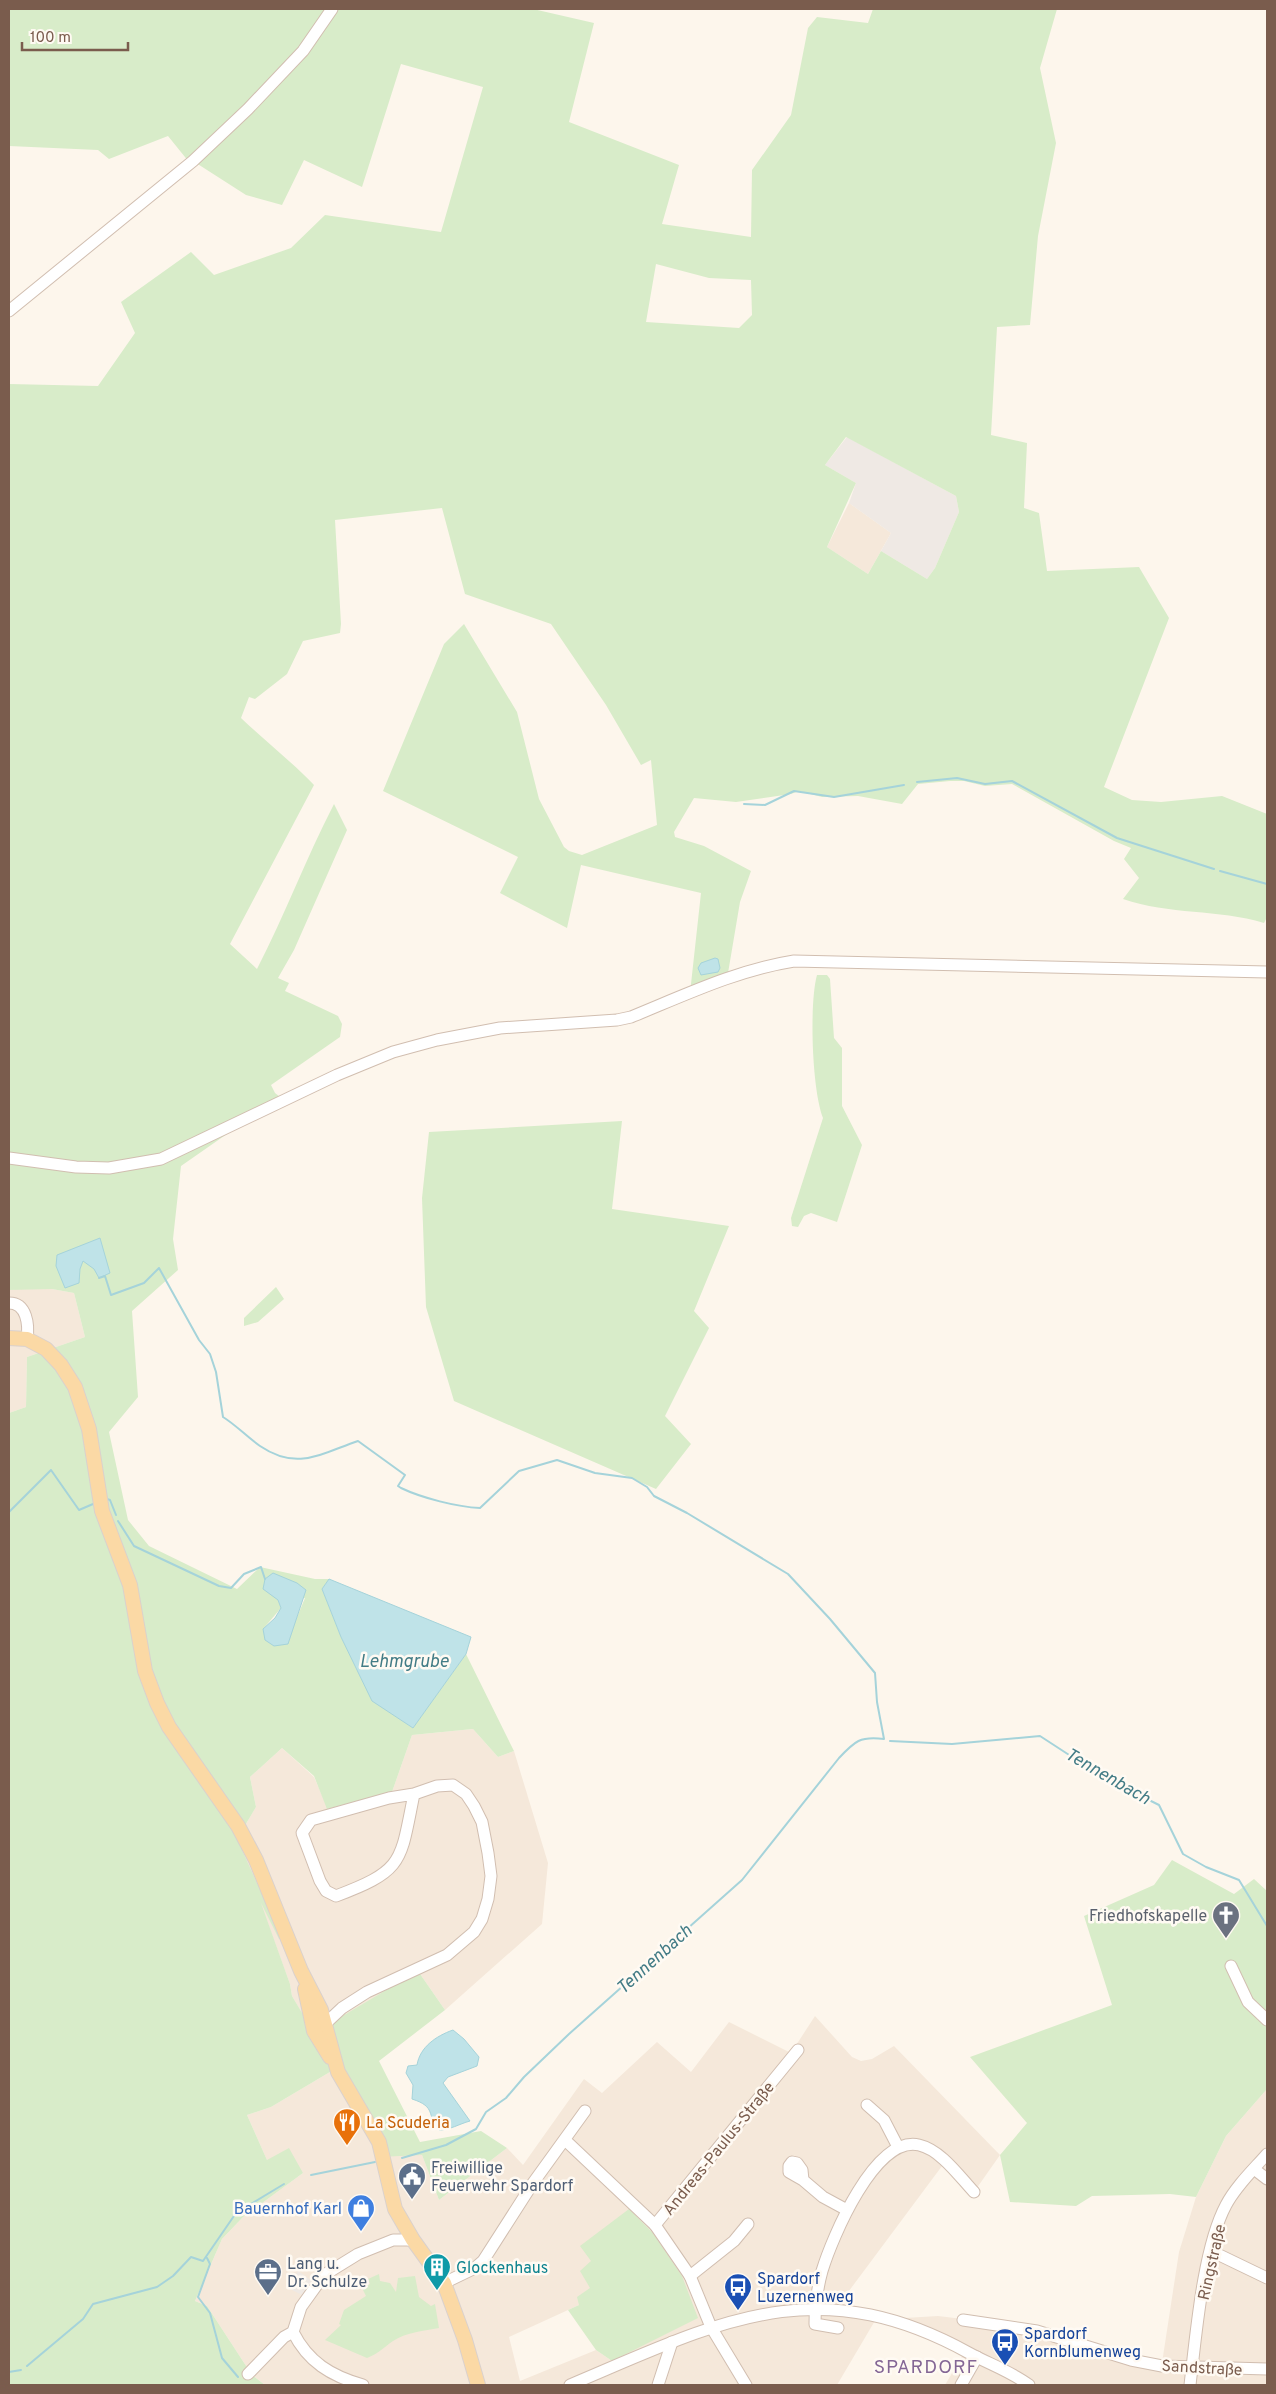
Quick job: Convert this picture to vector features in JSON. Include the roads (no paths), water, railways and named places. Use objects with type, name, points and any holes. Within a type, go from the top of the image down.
[{"type":"main road","points":[[9,1338],[27,1339],[53,1355],[74,1388],[88,1428],[105,1523],[130,1585],[145,1671],[152,1691],[169,1727],[238,1826],[270,1892],[317,2018],[318,2040],[334,2061],[340,2078],[379,2142],[392,2198],[401,2222],[444,2283],[478,2385]]},
{"type":"street","points":[[9,311],[200,154],[248,109],[303,51],[332,9]]},
{"type":"street","points":[[9,1158],[76,1168],[109,1168],[161,1159],[337,1075],[393,1052],[437,1040],[500,1028],[617,1020],[632,1017],[739,974],[785,963],[1267,972]]},
{"type":"street","points":[[9,1303],[16,1304],[22,1309],[28,1328],[27,1339]]},
{"type":"street","points":[[317,2018],[342,2008],[392,1979],[447,1955],[468,1938],[482,1919],[488,1899],[491,1876],[486,1838],[474,1806],[466,1794],[453,1785],[436,1786],[414,1794],[389,1798],[311,1820],[304,1827],[302,1833],[304,1843],[326,1891],[336,1896],[379,1878],[394,1867],[405,1842],[414,1794]]},
{"type":"street","points":[[1231,1966],[1248,2002],[1267,2020]]},
{"type":"street","name":"Andreas-Paulus-Straße","points":[[746,2385],[710,2327],[690,2276],[655,2225],[798,2050]]},
{"type":"street","points":[[867,2105],[884,2120],[898,2147]]},
{"type":"street","points":[[444,2283],[475,2268],[483,2261],[585,2112]]},
{"type":"street","points":[[565,2140],[655,2225]]},
{"type":"street","points":[[838,2328],[815,2324],[815,2308],[822,2273],[829,2250],[847,2210],[883,2159],[898,2147],[914,2144],[931,2150],[974,2192]]},
{"type":"street","name":"Ringstraße","points":[[1190,2385],[1211,2252],[1226,2204],[1267,2154]]},
{"type":"street","points":[[1254,2169],[1267,2179]]},
{"type":"street","points":[[802,2180],[815,2192],[847,2210]]},
{"type":"street","points":[[393,2240],[401,2222]]},
{"type":"street","points":[[690,2276],[734,2241],[748,2224]]},
{"type":"street","points":[[248,2374],[284,2337],[292,2332],[301,2308],[324,2276],[358,2254],[393,2240],[413,2240]]},
{"type":"street","points":[[1211,2252],[1267,2278]]},
{"type":"street","points":[[570,2385],[710,2327],[767,2313],[815,2308],[858,2313],[905,2324],[934,2334],[976,2357],[1011,2373],[1029,2385]]},
{"type":"street","name":"Sandstraße","points":[[963,2320],[1037,2331],[1131,2360],[1162,2366],[1267,2369]]},
{"type":"street","points":[[292,2332],[300,2346],[325,2370],[363,2385]]},
{"type":"street","points":[[658,2385],[672,2342]]},
{"type":"street","points":[[961,2385],[976,2357]]},
{"type":"street","points":[[976,2357],[986,2368],[1017,2385]]},
{"type":"water","points":[[715,958],[718,959],[720,968],[718,972],[701,975],[698,968],[701,963]]},
{"type":"water","points":[[100,1238],[110,1273],[99,1278],[94,1269],[83,1261],[80,1269],[79,1283],[65,1288],[56,1266],[57,1255]]},
{"type":"water","points":[[273,1573],[297,1583],[306,1590],[288,1644],[274,1646],[265,1640],[263,1629],[275,1618],[281,1608],[278,1600],[263,1589],[265,1579]]},
{"type":"water","name":"Lehmgrube","points":[[329,1579],[471,1637],[466,1654],[413,1728],[372,1701],[341,1637],[322,1589]]},
{"type":"water","points":[[453,2030],[464,2039],[479,2057],[477,2066],[448,2077],[443,2083],[470,2121],[439,2130],[428,2108],[412,2099],[413,2085],[406,2073],[408,2066],[417,2065],[422,2053],[430,2043],[441,2035]]},
{"type":"waterway","points":[[917,782],[957,778],[985,784],[1012,781],[1117,838],[1214,869]]},
{"type":"waterway","points":[[744,804],[765,805],[794,791],[834,797],[904,785]]},
{"type":"waterway","points":[[1220,871],[1267,884]]},
{"type":"waterway","points":[[99,1278],[105,1276],[111,1295],[144,1283],[159,1268],[199,1340],[210,1354],[216,1372],[223,1417],[260,1446],[273,1453],[286,1458],[309,1458],[358,1441],[405,1475],[398,1486],[401,1488],[440,1501],[480,1508],[519,1471],[557,1460],[595,1473],[632,1478],[647,1487],[654,1496],[687,1513],[788,1574],[830,1619],[875,1673],[877,1702],[884,1739],[863,1739],[849,1747],[742,1880],[569,2034],[524,2077],[506,2098],[486,2112],[476,2129],[446,2145],[402,2158]]},
{"type":"waterway","points":[[9,1512],[51,1470],[79,1510],[93,1504]]},
{"type":"waterway","points":[[107,1499],[110,1500],[116,1515]]},
{"type":"waterway","points":[[118,1521],[134,1546],[219,1586],[231,1588],[244,1574],[261,1567],[265,1579]]},
{"type":"waterway","name":"Tennenbach","points":[[890,1741],[952,1744],[1040,1736],[1103,1777],[1159,1805],[1183,1854],[1206,1867],[1239,1880],[1267,1926]]},
{"type":"waterway","name":"Tennenbach","points":[[311,2175],[375,2162]]},
{"type":"waterway","name":"Tennenbach","points":[[27,2366],[83,2319],[93,2304],[157,2287],[173,2276],[191,2257],[203,2261],[236,2213],[284,2184]]},
{"type":"waterway","points":[[207,2258],[210,2264],[198,2297],[210,2313],[222,2358],[238,2377]]},
{"type":"waterway","name":"Tennenbach","points":[[9,2372],[21,2370]]},
{"type":"place","name":"Friedhofskapelle","points":[[1226,1939]]},
{"type":"place","name":"La Scuderia","points":[[347,2146]]},
{"type":"place","name":"Freiwillige Feuerwehr Spardorf","points":[[412,2200]]},
{"type":"place","name":"Bauernhof Karl","points":[[361,2232]]},
{"type":"place","name":"Glockenhaus","points":[[437,2291]]},
{"type":"place","name":"Lang u. Dr. Schulze","points":[[268,2296]]},
{"type":"place","name":"Spardorf Luzernenweg","points":[[738,2311]]},
{"type":"place","name":"Spardorf Kornblumenweg","points":[[1005,2366]]},
{"type":"district","name":"SPARDORF","points":[[926,2366]]}]
